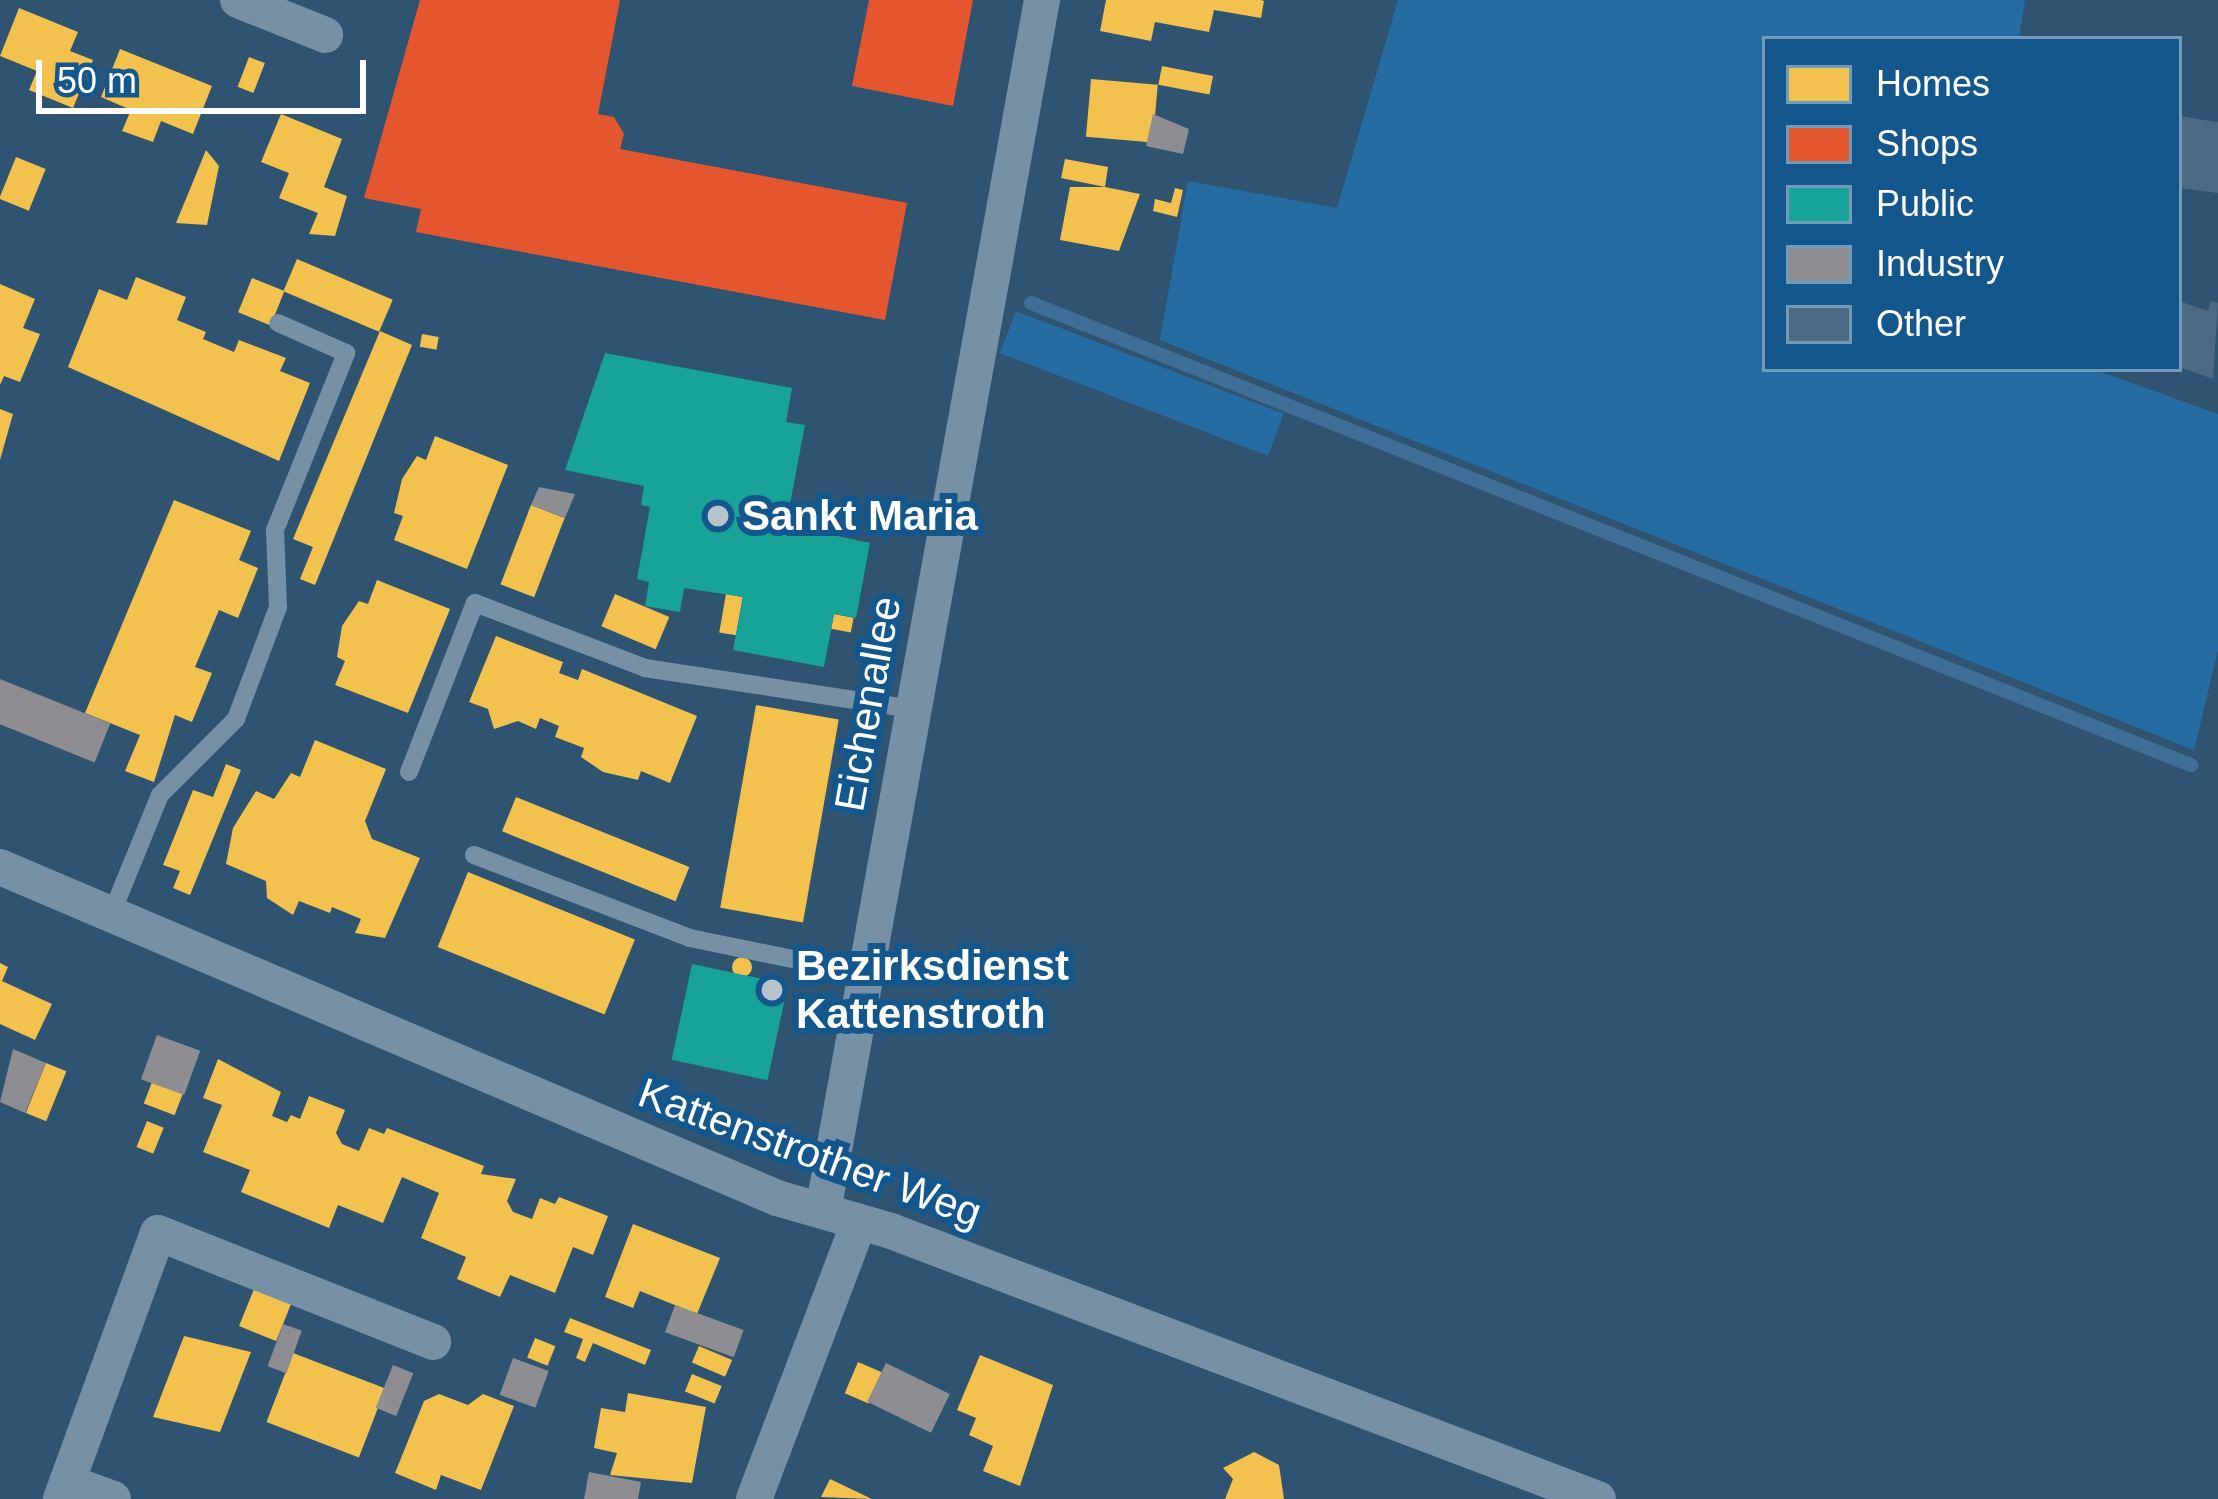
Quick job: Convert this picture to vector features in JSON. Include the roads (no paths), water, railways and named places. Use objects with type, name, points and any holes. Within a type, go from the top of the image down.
[{"type":"street","points":[[238,0],[325,35]]},
{"type":"street","name":"Eichenallee","points":[[823,1211],[1042,0]]},
{"type":"street","name":"Kattenstrother Weg","points":[[0,867],[823,1211],[1598,1499]]},
{"type":"street","points":[[754,1499],[859,1222]]},
{"type":"street","points":[[113,1499],[64,1490],[158,1233],[433,1342]]},
{"type":"lane","points":[[111,915],[160,795],[236,719],[278,608],[275,530],[346,352],[278,323]]},
{"type":"lane","points":[[409,772],[475,603],[645,668],[913,709]]},
{"type":"lane","points":[[474,855],[690,938],[866,974]]},
{"type":"waterway","points":[[1031,303],[2191,765]]},
{"type":"place","name":"Sankt Maria","points":[[718,516]]},
{"type":"place","name":"Bezirksdienst Kattenstroth","points":[[772,990]]}]
